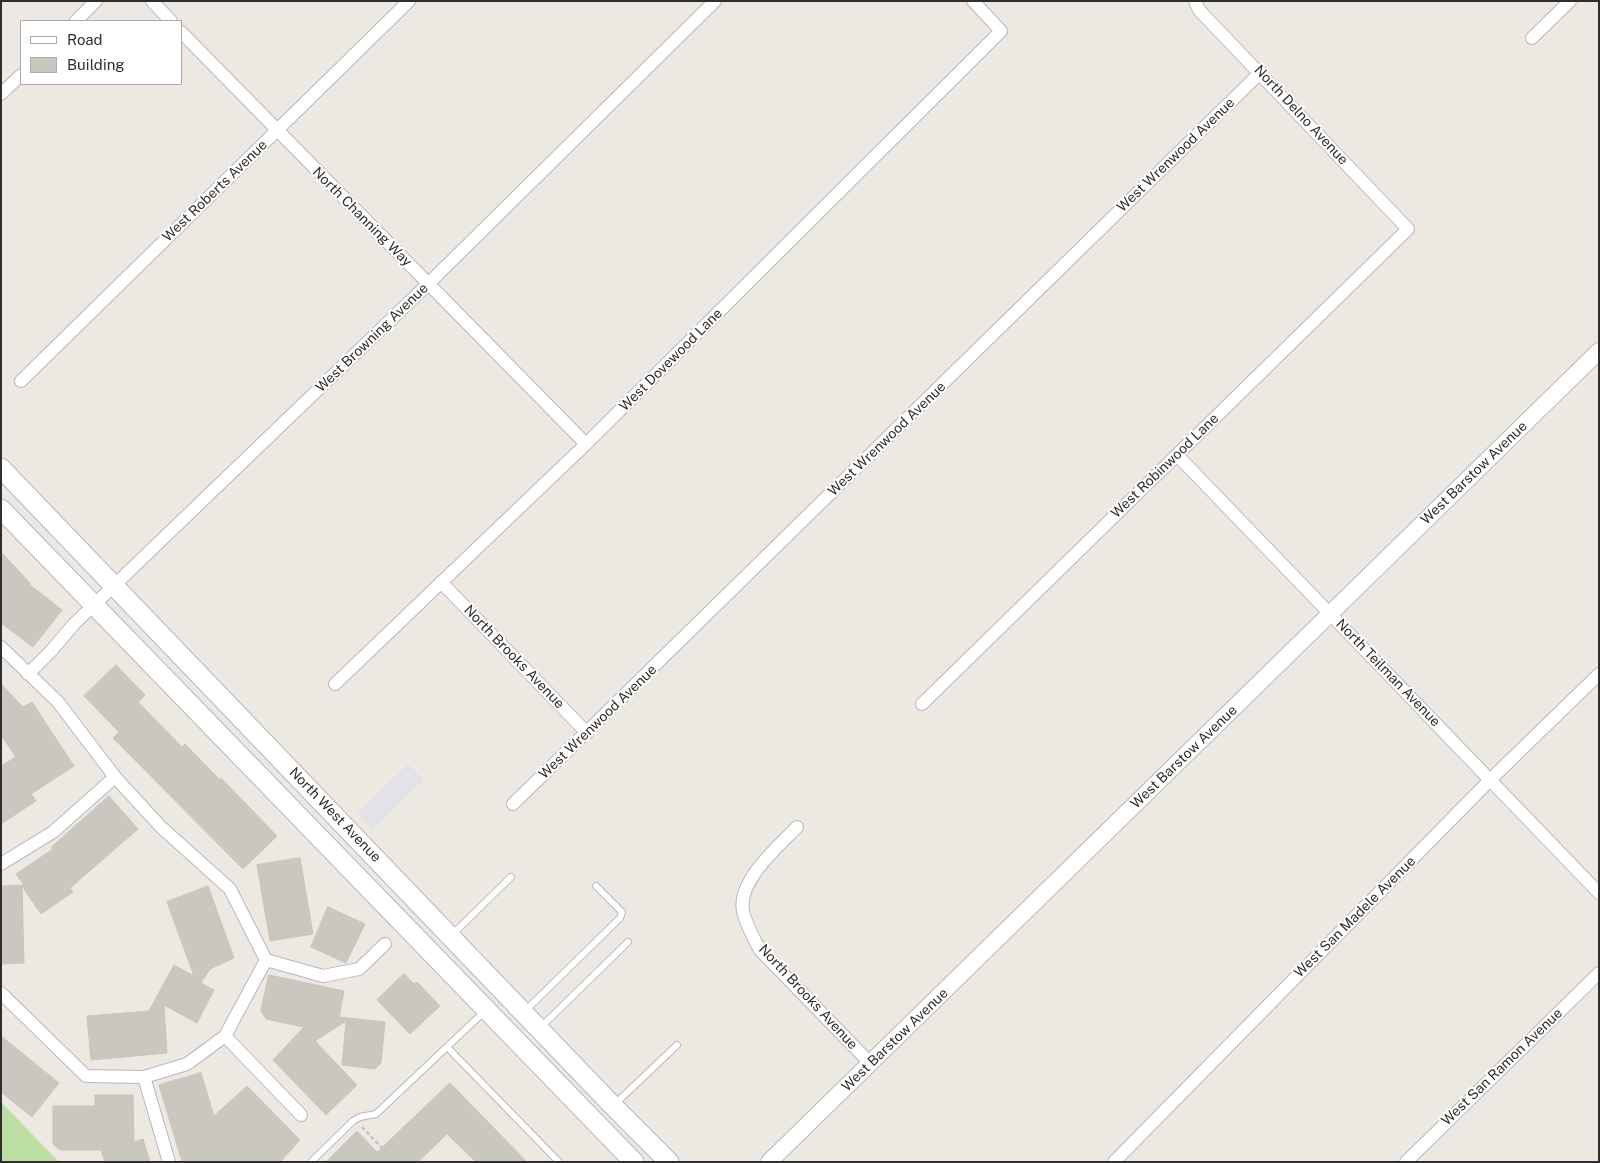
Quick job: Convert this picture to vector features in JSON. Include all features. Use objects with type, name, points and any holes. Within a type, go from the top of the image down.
[{"type":"main road","name":"North West Avenue","points":[[1,468],[613,1106],[669,1162]]},
{"type":"main road","name":"North West Avenue","points":[[1,509],[634,1162]]},
{"type":"street","points":[[77,20],[96,1]]},
{"type":"street","points":[[152,1],[170,20]]},
{"type":"street","name":"West Roberts Avenue","points":[[21,381],[409,1]]},
{"type":"street","name":"West Browning Avenue","points":[[28,674],[94,605],[428,284],[715,1]]},
{"type":"street","name":"West Dovewood Lane","points":[[336,684],[586,444],[1001,31],[973,1]]},
{"type":"street","name":"North Delno Avenue","points":[[1195,1],[1199,10],[1408,229]]},
{"type":"street","points":[[1532,38],[1570,1]]},
{"type":"street","name":"North Channing Way","points":[[182,33],[586,444]]},
{"type":"street","name":"West Wrenwood Avenue","points":[[513,804],[1260,72]]},
{"type":"street","points":[[1,94],[20,75]]},
{"type":"street","name":"West Robinwood Lane","points":[[922,704],[1408,229]]},
{"type":"street","name":"West Barstow Avenue","points":[[769,1162],[1599,351]]},
{"type":"street","name":"North Teilman Avenue","points":[[1178,454],[1599,893]]},
{"type":"street","name":"North Brooks Avenue","points":[[442,582],[587,733]]},
{"type":"street","points":[[1,648],[58,702],[115,777],[161,827],[230,889],[266,960],[323,976],[359,969],[385,944]]},
{"type":"street","name":"West San Madele Avenue","points":[[1114,1162],[1490,780],[1599,674]]},
{"type":"street","points":[[1,864],[53,832],[115,777]]},
{"type":"street","name":"North Brooks Avenue","points":[[797,827],[759,866],[747,887],[742,908],[749,931],[760,950],[871,1064]]},
{"type":"street","points":[[1,993],[86,1076],[144,1077],[187,1064],[225,1036],[266,960]]},
{"type":"street","name":"West San Ramon Avenue","points":[[1406,1162],[1599,973]]},
{"type":"street","points":[[225,1036],[301,1115]]},
{"type":"street","points":[[144,1077],[169,1162]]},
{"type":"lane","points":[[451,936],[511,877]]},
{"type":"lane","points":[[524,1012],[620,918],[622,912],[596,886]]},
{"type":"lane","points":[[540,1028],[628,942]]},
{"type":"lane","points":[[311,1162],[355,1120],[376,1114],[487,1009]]},
{"type":"lane","points":[[613,1106],[677,1045]]},
{"type":"lane","points":[[447,1047],[559,1162]]},
{"type":"path","points":[[355,1120],[395,1162]]},
{"type":"shaded area","points":[[408,764],[424,780],[372,830],[357,814]]},
{"type":"green space","points":[[1,1102],[59,1162],[1,1162]]},
{"type":"building","points":[[1,552],[29,584],[62,610],[33,647],[1,623]]},
{"type":"building","points":[[116,665],[145,695],[138,702],[182,747],[185,744],[220,780],[221,778],[277,836],[243,869],[113,738],[119,732],[84,696]]},
{"type":"building","points":[[1,684],[23,707],[32,702],[74,766],[31,794],[36,801],[1,824],[1,766],[16,757],[1,735]]},
{"type":"building","points":[[109,796],[138,829],[70,888],[73,892],[41,914],[22,886],[24,963],[1,964],[1,886],[24,885],[16,874],[53,849],[52,847]]},
{"type":"building","points":[[300,858],[313,934],[270,941],[257,865]]},
{"type":"building","points":[[208,886],[234,958],[210,969],[201,983],[214,990],[197,1023],[164,1005],[167,1053],[91,1060],[87,1016],[149,1011],[174,965],[194,976],[167,902]]},
{"type":"building","points":[[328,907],[365,924],[346,963],[311,947]]},
{"type":"building","points":[[404,974],[414,984],[417,982],[440,1006],[410,1034],[377,1000]]},
{"type":"building","points":[[269,975],[344,991],[339,1017],[385,1022],[381,1063],[375,1069],[342,1065],[346,1021],[315,1041],[357,1085],[326,1115],[273,1060],[304,1027],[266,1019],[261,1011]]},
{"type":"building","points":[[1,1036],[59,1083],[32,1117],[1,1092]]},
{"type":"building","points":[[201,1073],[214,1116],[247,1086],[300,1140],[280,1162],[182,1162],[159,1085]]},
{"type":"building","points":[[450,1083],[527,1162],[476,1162],[447,1134],[418,1162],[326,1162],[357,1131],[377,1152]]},
{"type":"building","points":[[95,1095],[133,1095],[134,1142],[143,1139],[150,1162],[105,1162],[101,1150],[60,1150],[53,1144],[53,1106],[95,1106]]}]
